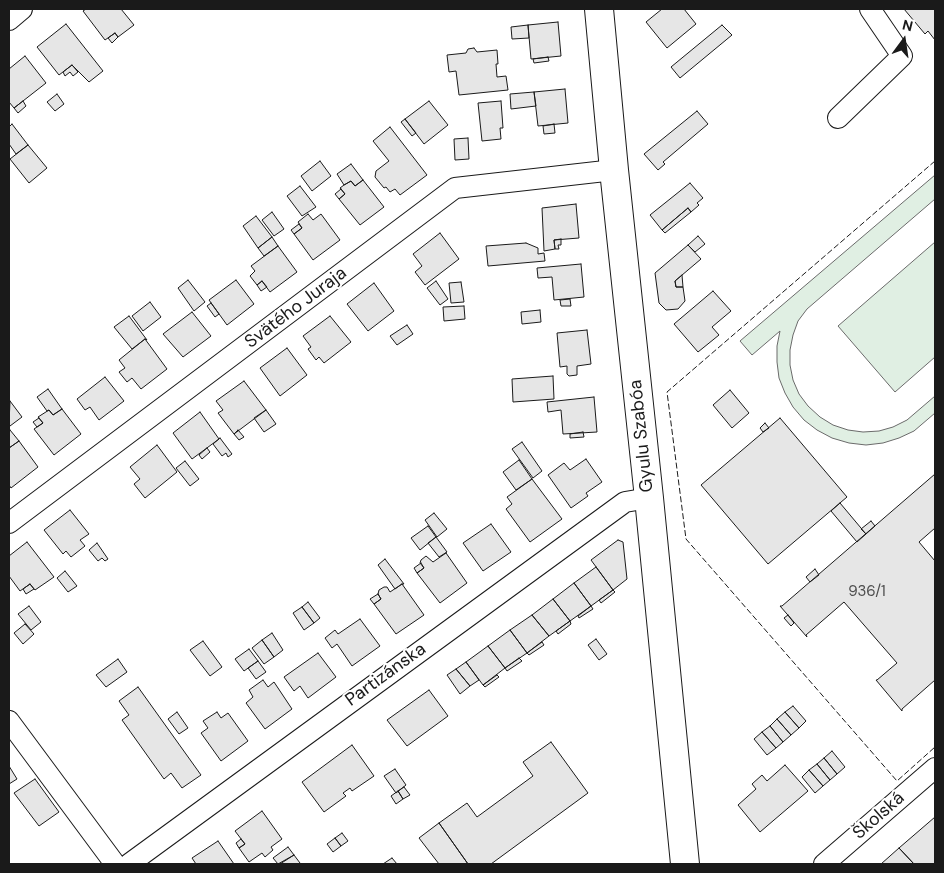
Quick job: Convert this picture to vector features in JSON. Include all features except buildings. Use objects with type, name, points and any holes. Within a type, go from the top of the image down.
[{"type":"street","name":"Gyulu Szabóa","points":[[599,9],[685,864]]},
{"type":"street","points":[[838,118],[902,56],[870,9]]},
{"type":"street","name":"Svätého Juraja","points":[[9,523],[455,188],[614,170]]},
{"type":"street","name":"Partizánska","points":[[129,864],[625,502],[649,498]]},
{"type":"street","points":[[9,721],[115,864]]},
{"type":"street","name":"Školská","points":[[824,864],[935,768]]},
{"type":"green space","points":[[935,175],[935,199],[807,309],[798,321],[793,335],[790,365],[793,380],[799,394],[808,406],[833,425],[848,430],[863,432],[879,431],[893,427],[907,420],[935,396],[935,413],[914,431],[883,443],[866,445],[832,438],[804,420],[793,407],[785,393],[779,378],[777,362],[777,346],[780,331],[752,355],[740,341]]},
{"type":"green space","points":[[935,242],[935,357],[895,392],[838,326]]},
{"type":"fence","points":[[935,161],[667,392],[686,539],[897,781],[935,747]]}]
